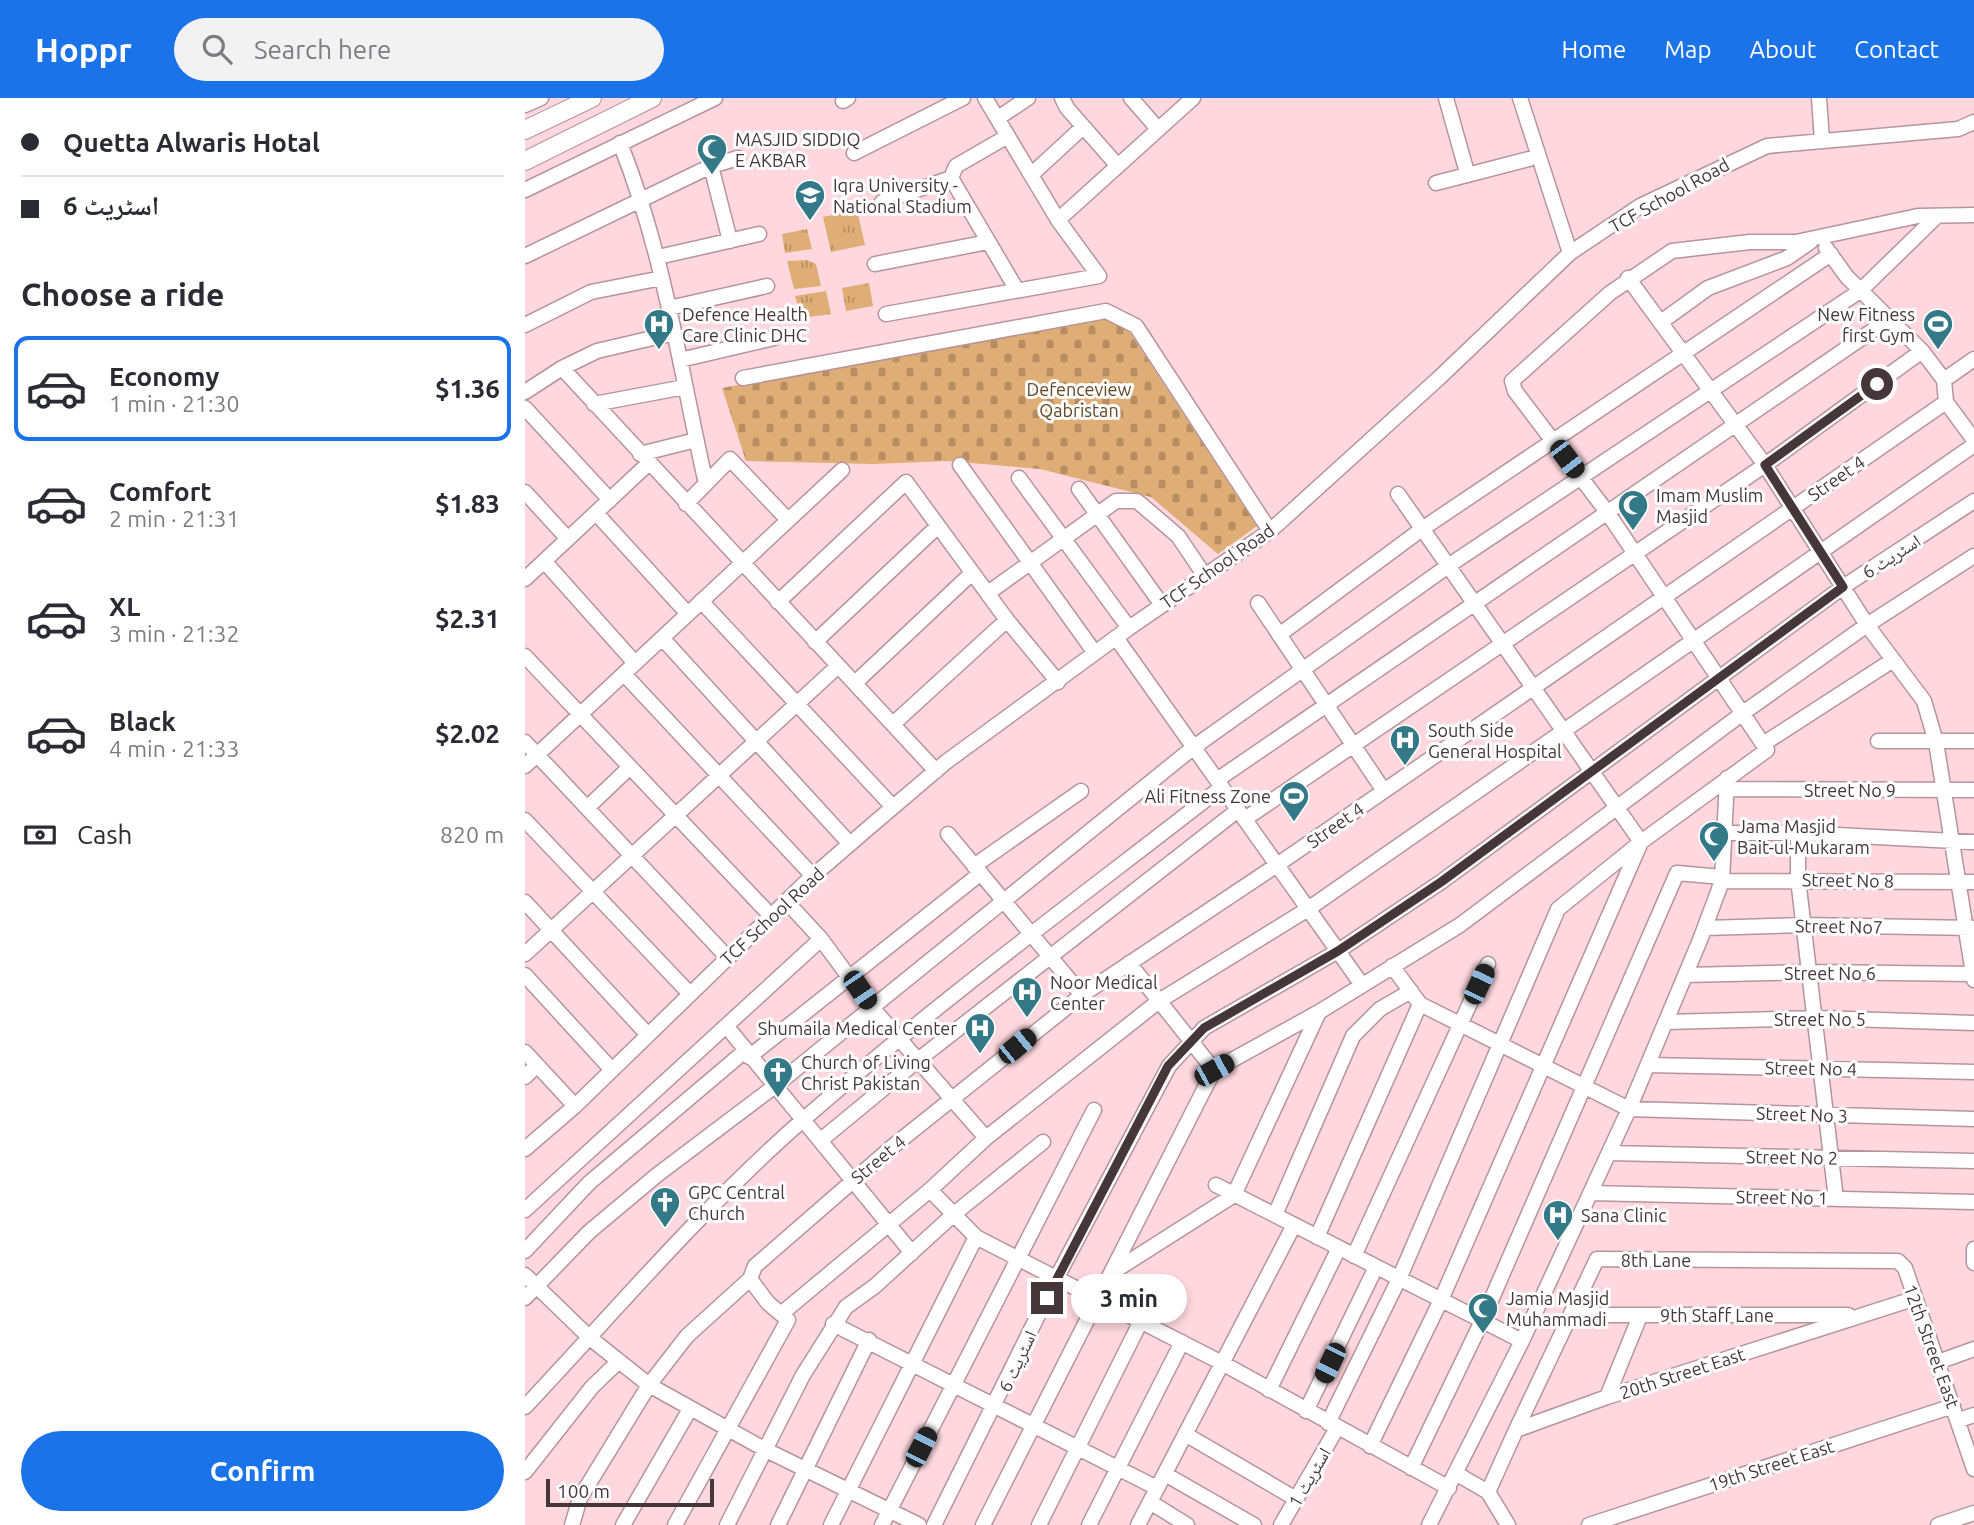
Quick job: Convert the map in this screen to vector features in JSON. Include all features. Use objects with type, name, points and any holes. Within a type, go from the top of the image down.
[{"type":"main road","points":[[525,130],[592,98]]},
{"type":"main road","points":[[525,161],[652,98]]},
{"type":"street","points":[[525,105],[541,98]]},
{"type":"street","points":[[525,190],[715,98]]},
{"type":"street","points":[[854,153],[963,98]]},
{"type":"street","points":[[886,314],[1098,276],[1058,220],[985,98]]},
{"type":"street","points":[[997,118],[1028,98]]},
{"type":"street","points":[[1062,98],[1083,127],[1117,165]]},
{"type":"street","points":[[1131,98],[1158,129]]},
{"type":"street","points":[[1058,220],[1193,98]]},
{"type":"street","points":[[1446,98],[1466,169]]},
{"type":"street","points":[[1520,98],[1570,253]]},
{"type":"street","points":[[1819,98],[1822,141]]},
{"type":"street","name":"TCF School Road","points":[[525,1149],[575,1106],[771,916],[792,906],[813,876],[893,807],[936,771],[1095,653],[1119,642],[1129,628],[1270,531],[1570,253],[1640,206],[1767,146],[1958,129],[1974,122]]},
{"type":"street","points":[[1031,175],[1083,127]]},
{"type":"street","points":[[882,202],[951,178],[956,166],[1008,136]]},
{"type":"street","points":[[620,143],[642,198],[658,257],[706,484]]},
{"type":"street","points":[[525,256],[711,166],[738,158]]},
{"type":"street","points":[[1436,183],[1529,159]]},
{"type":"street","points":[[711,166],[730,241]]},
{"type":"street","points":[[951,178],[1017,290]]},
{"type":"street","points":[[1893,660],[1763,744],[1607,512],[1515,391],[1512,382],[1583,315],[1628,278],[1672,251],[1695,246],[1796,242],[1918,216],[1974,215]]},
{"type":"street","points":[[525,1298],[589,1232],[637,1191],[775,1086],[1006,902],[1088,831],[1194,747],[1301,668],[1448,566],[1860,291],[1936,217]]},
{"type":"street","points":[[658,257],[759,234]]},
{"type":"street","points":[[781,1314],[930,1190],[986,1138],[1159,1001],[1308,909],[1974,443],[1946,402],[1944,380],[1922,351],[1860,291],[1819,237]]},
{"type":"street","points":[[1661,322],[1708,288],[1787,258],[1819,237]]},
{"type":"street","points":[[875,264],[988,242]]},
{"type":"street","points":[[1279,635],[1422,529],[1831,254]]},
{"type":"street","points":[[525,325],[591,292],[662,278]]},
{"type":"street","points":[[1628,278],[1765,465],[1867,625],[1924,701],[1936,742],[1959,883],[1970,928],[1974,976]]},
{"type":"street","points":[[670,308],[767,286]]},
{"type":"street","points":[[743,378],[1106,311],[1136,326],[1270,531]]},
{"type":"street","points":[[525,1407],[697,1221],[803,1120],[1220,783],[1326,705],[1888,320]]},
{"type":"street","points":[[525,392],[562,368],[597,351],[674,332]]},
{"type":"street","points":[[680,360],[774,338]]},
{"type":"street","points":[[821,1140],[918,1059],[1241,814],[1353,744],[1765,465],[1922,351]]},
{"type":"street","points":[[1944,380],[1974,359]]},
{"type":"street","points":[[562,368],[936,771]]},
{"type":"street","points":[[594,404],[685,387]]},
{"type":"street","name":"Street 4","points":[[572,1525],[580,1498],[649,1385],[687,1335],[750,1279],[755,1266],[953,1098],[1082,995],[1277,865],[1946,402]]},
{"type":"street","points":[[525,408],[610,500]]},
{"type":"street","points":[[526,576],[610,500],[644,459],[696,440]]},
{"type":"street","points":[[686,504],[730,459],[788,520]]},
{"type":"street","points":[[960,466],[1095,653]]},
{"type":"street","points":[[525,766],[842,470]]},
{"type":"street","points":[[1019,478],[1129,628]]},
{"type":"street","points":[[778,602],[906,482],[1007,620],[1058,682]]},
{"type":"street","points":[[1079,489],[1162,605]]},
{"type":"street","points":[[525,492],[568,539]]},
{"type":"street","points":[[1370,1446],[1441,1300],[1641,842],[1398,494]]},
{"type":"street","points":[[988,593],[1116,501],[1137,501],[1178,536],[1205,576]]},
{"type":"street","name":"اسٹریٹ 6","points":[[935,1525],[1057,1277],[1168,1066],[1190,1040],[1204,1028],[1338,951],[1441,882],[1843,587],[1974,501]]},
{"type":"street","points":[[596,513],[688,614]]},
{"type":"street","points":[[815,642],[938,526]]},
{"type":"street","points":[[983,1525],[1214,1070],[1319,1012],[1460,925],[1743,713],[1867,625],[1974,556]]},
{"type":"street","points":[[544,561],[635,663]]},
{"type":"street","points":[[855,683],[972,573]]},
{"type":"street","points":[[701,601],[893,807]]},
{"type":"street","points":[[1258,603],[1384,790]]},
{"type":"street","points":[[893,724],[1007,620]]},
{"type":"street","points":[[662,638],[850,844]]},
{"type":"street","points":[[1119,642],[1362,985]]},
{"type":"street","points":[[525,656],[771,916]]},
{"type":"street","points":[[525,954],[838,666]]},
{"type":"street","points":[[624,674],[813,876]]},
{"type":"street","points":[[1878,741],[1974,741]]},
{"type":"street","points":[[525,742],[728,958]]},
{"type":"street","name":"اسٹریٹ 1","points":[[1282,1525],[1333,1426],[1399,1279],[1502,1045],[1558,909],[1641,842],[1727,784],[1767,750],[1763,744]]},
{"type":"street","points":[[587,808],[631,767]]},
{"type":"street","points":[[1429,1525],[1522,1341],[1591,1193],[1705,928],[1722,879],[1727,784]]},
{"type":"street","name":"Street No 9","points":[[1727,784],[1974,790]]},
{"type":"street","points":[[525,1251],[589,1183],[747,1054],[851,976],[977,870],[1081,791]]},
{"type":"street","points":[[525,820],[690,994]]},
{"type":"street","points":[[1724,833],[1798,833],[1974,842]]},
{"type":"street","points":[[1798,833],[1798,879],[1817,1018],[1836,1199]]},
{"type":"street","points":[[948,834],[1082,995]]},
{"type":"street","name":"Street No 8","points":[[1586,1087],[1677,873],[1722,879],[1974,883]]},
{"type":"street","points":[[525,902],[648,1035]]},
{"type":"street","points":[[792,906],[851,976],[872,1007],[986,1138]]},
{"type":"street","name":"Street No7","points":[[1705,928],[1803,925],[1970,928]]},
{"type":"street","points":[[525,1210],[821,939]]},
{"type":"street","points":[[1129,963],[1214,1070]]},
{"type":"street","points":[[1354,1256],[1488,964]]},
{"type":"street","points":[[1392,966],[1420,1004],[1629,1109]]},
{"type":"street","name":"Street No 6","points":[[1686,975],[1810,972],[1974,976]]},
{"type":"street","points":[[525,975],[612,1070]]},
{"type":"street","points":[[1275,1215],[1353,1036],[1380,1009],[1411,991]]},
{"type":"street","points":[[1317,1237],[1420,1004]]},
{"type":"street","points":[[1113,1272],[1234,1195],[1319,1012]]},
{"type":"street","name":"Street No 5","points":[[1666,1022],[1817,1018],[1974,1023]]},
{"type":"street","points":[[732,1033],[912,1252]]},
{"type":"street","points":[[525,1052],[575,1106]]},
{"type":"street","points":[[525,1077],[537,1065]]},
{"type":"street","name":"Street No 4","points":[[1648,1065],[1974,1072]]},
{"type":"street","points":[[1411,1468],[1482,1321],[1586,1087]]},
{"type":"street","name":"Street No 3","points":[[1629,1109],[1974,1119]]},
{"type":"street","points":[[882,1525],[1094,1110]]},
{"type":"street","points":[[727,1525],[803,1375],[846,1307],[1043,1142]]},
{"type":"street","name":"Street No 2","points":[[1609,1153],[1974,1161]]},
{"type":"street","points":[[1216,1185],[1522,1341]]},
{"type":"street","points":[[930,1190],[976,1237],[1222,1363],[1449,1488]]},
{"type":"street","name":"Street No 1","points":[[1591,1193],[1974,1202]]},
{"type":"street","points":[[1138,1525],[1294,1225]]},
{"type":"street","points":[[831,1525],[976,1237]]},
{"type":"street","points":[[1269,1390],[1339,1248]]},
{"type":"street","points":[[1974,1249],[1974,1263]]},
{"type":"street","name":"8th Lane","points":[[1516,1430],[1597,1259],[1898,1261],[1903,1264]]},
{"type":"street","name":"12th Street East","points":[[1903,1264],[1974,1469]]},
{"type":"street","points":[[1306,1411],[1376,1267]]},
{"type":"street","points":[[525,1275],[590,1338],[649,1385],[766,1450],[919,1525]]},
{"type":"street","points":[[675,1525],[788,1320],[768,1303],[750,1279]]},
{"type":"street","name":"20th Street East","points":[[1516,1430],[1607,1397],[1913,1299]]},
{"type":"street","name":"9th Staff Lane","points":[[1571,1315],[1864,1315]]},
{"type":"street","points":[[1607,1397],[1640,1315]]},
{"type":"street","points":[[1039,1525],[1141,1321]]},
{"type":"street","points":[[833,1324],[1157,1488]]},
{"type":"street","points":[[778,1525],[869,1340]]},
{"type":"street","points":[[1089,1525],[1182,1342]]},
{"type":"street","points":[[1938,1362],[1974,1349]]},
{"type":"street","points":[[525,1472],[592,1387],[619,1361]]},
{"type":"street","name":"19th Street East","points":[[1588,1525],[1953,1406]]},
{"type":"street","points":[[624,1525],[690,1409]]},
{"type":"street","points":[[1959,1420],[1974,1415]]},
{"type":"street","points":[[1488,1492],[1516,1430]]},
{"type":"street","points":[[1185,1434],[1296,1499]]},
{"type":"street","points":[[1165,1474],[1254,1525]]},
{"type":"street","points":[[1457,1474],[1488,1492],[1508,1525]]},
{"type":"street","points":[[1150,1502],[1187,1525]]},
{"type":"street","points":[[1938,1525],[1974,1513]]},
{"type":"green space","points":[[857,210],[865,245],[831,252],[823,217]]},
{"type":"green space","points":[[807,229],[812,249],[785,253],[782,234]]},
{"type":"green space","points":[[807,260],[816,264],[821,286],[794,289],[787,261]]},
{"type":"green space","points":[[869,283],[873,306],[846,311],[842,288]]},
{"type":"green space","points":[[826,291],[831,314],[801,318],[795,296]]},
{"type":"green space","name":"Defenceview Qabristan","points":[[1107,315],[1121,319],[1257,526],[1218,554],[1151,497],[1040,469],[948,461],[874,464],[746,461],[722,388]]},
{"type":"place","name":"MASJID SIDDIQ E AKBAR","points":[[712,176]]},
{"type":"place","name":"Iqra University - National Stadium","points":[[810,222]]},
{"type":"place","name":"Defence Health Care Clinic DHC","points":[[659,351]]},
{"type":"place","name":"New Fitness first Gym","points":[[1938,351]]},
{"type":"place","name":"Imam Muslim Masjid","points":[[1633,532]]},
{"type":"place","name":"South Side General Hospital","points":[[1405,767]]},
{"type":"place","name":"Ali Fitness Zone","points":[[1294,823]]},
{"type":"place","name":"Jama Masjid Bait-ul-Mukaram","points":[[1714,863]]},
{"type":"place","name":"Noor Medical Center","points":[[1027,1019]]},
{"type":"place","name":"Shumaila Medical Center","points":[[980,1055]]},
{"type":"place","name":"Church of Living Christ Pakistan","points":[[778,1099]]},
{"type":"place","name":"GPC Central Church","points":[[665,1229]]},
{"type":"place","name":"Sana Clinic","points":[[1558,1242]]},
{"type":"place","name":"Jamia Masjid Muhammadi","points":[[1483,1335]]},
{"type":"route","points":[[1047,1298],[1168,1066],[1190,1040],[1204,1028],[1338,951],[1441,882],[1843,587],[1765,465],[1877,384]]}]
